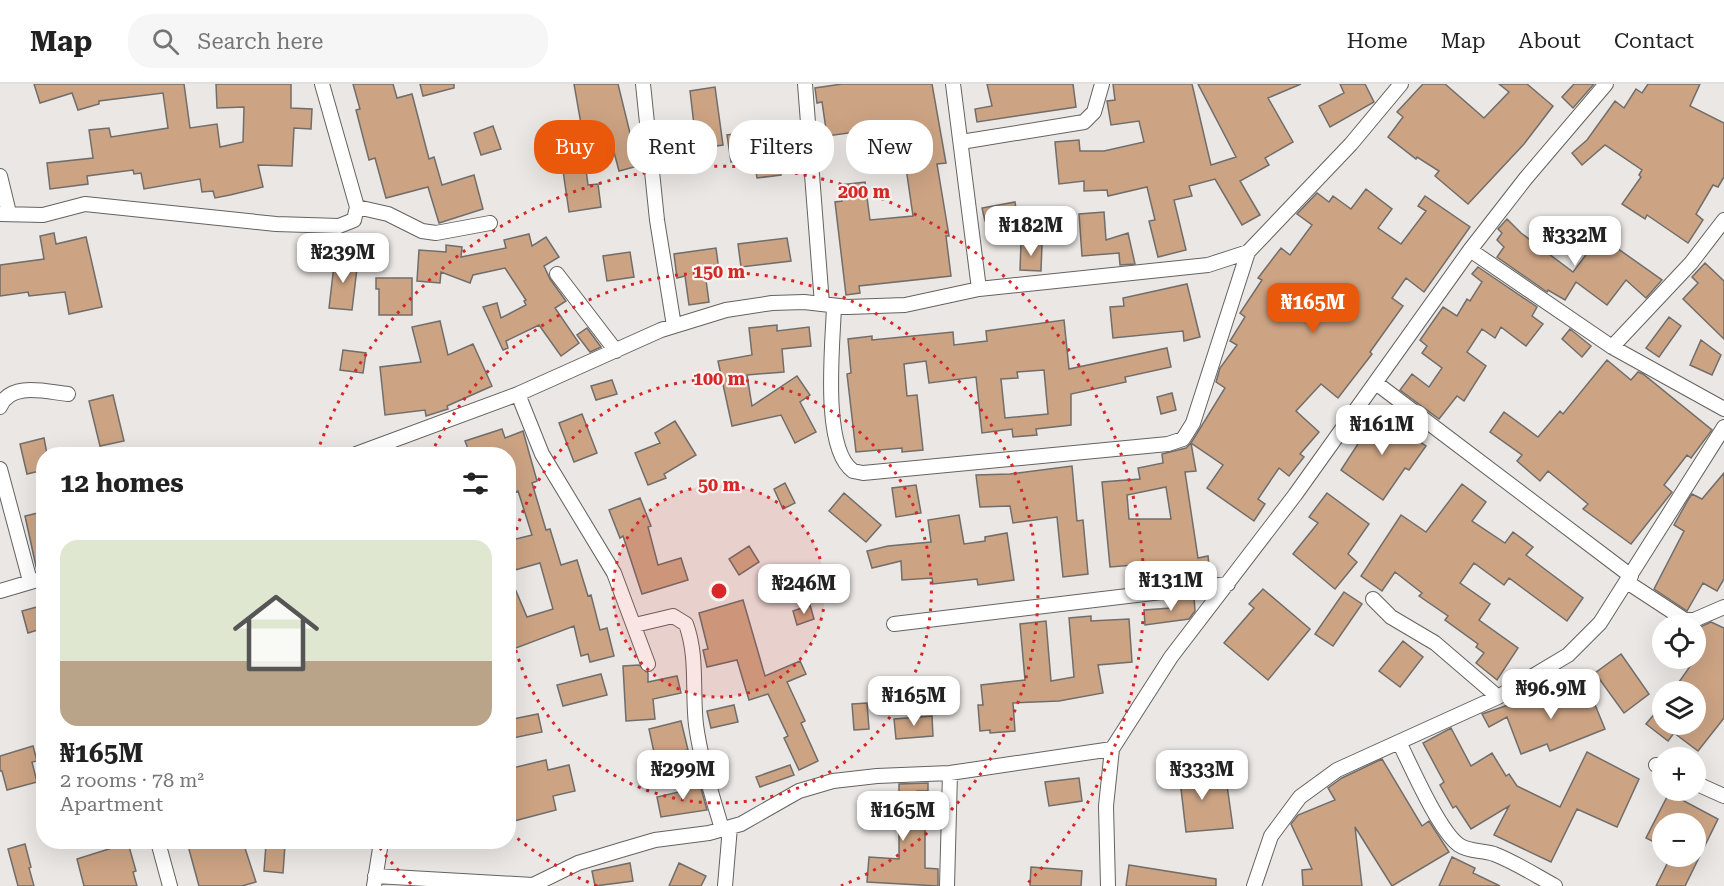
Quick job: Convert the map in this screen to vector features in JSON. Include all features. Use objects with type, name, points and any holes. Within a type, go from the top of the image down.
[{"type":"street","points":[[0,176],[4,213],[43,215],[86,204],[276,224],[339,226],[354,220],[357,207],[322,84]]},
{"type":"street","points":[[643,84],[657,220],[674,326]]},
{"type":"street","points":[[805,84],[828,305],[830,387],[835,433],[841,455],[854,471],[863,473],[1168,444],[1183,439],[1193,423],[1248,252],[1351,144],[1394,87]]},
{"type":"street","points":[[953,84],[979,290]]},
{"type":"street","points":[[961,142],[1084,122],[1094,112],[1102,84]]},
{"type":"street","points":[[1108,886],[1106,806],[1112,749],[1171,657],[1228,584],[1376,383],[1470,250],[1526,178],[1606,84]]},
{"type":"street","points":[[357,207],[388,214],[422,231],[436,233],[490,223]]},
{"type":"street","points":[[1612,348],[1722,226]]},
{"type":"street","points":[[1470,250],[1612,348],[1724,409]]},
{"type":"street","points":[[375,447],[518,394],[674,326],[726,310],[772,303],[872,308],[905,305],[979,290],[1208,265],[1248,252]]},
{"type":"street","points":[[557,274],[616,351]]},
{"type":"street","points":[[1376,383],[1685,620],[1694,620],[1724,607]]},
{"type":"street","points":[[0,407],[1,403],[18,391],[34,390],[68,394]]},
{"type":"street","points":[[518,394],[542,454],[614,573],[648,664]]},
{"type":"street","points":[[1254,886],[1271,836],[1300,797],[1337,770],[1498,697],[1568,655],[1600,622],[1724,427]]},
{"type":"street","points":[[0,469],[36,576]]},
{"type":"street","points":[[0,591],[36,579]]},
{"type":"street","points":[[894,624],[1228,584]]},
{"type":"street","points":[[1373,599],[1391,617],[1435,643],[1498,697]]},
{"type":"street","points":[[634,625],[673,616],[686,624],[695,662],[698,736],[726,828],[725,886]]},
{"type":"street","points":[[1399,742],[1441,821],[1456,843],[1464,849],[1490,853],[1507,860],[1555,886]]},
{"type":"street","points":[[380,849],[374,881],[533,885],[578,863],[621,850],[656,840],[741,824],[799,791],[832,781],[877,776],[950,773],[1112,749]]},
{"type":"street","points":[[947,886],[950,773]]},
{"type":"street","points":[[1706,788],[1724,796]]},
{"type":"street","points":[[160,849],[170,886]]},
{"type":"building","points":[[34,84],[184,84],[190,128],[217,124],[220,147],[243,142],[244,107],[217,108],[216,84],[291,84],[291,108],[312,109],[311,129],[294,128],[292,166],[258,165],[263,187],[230,195],[215,198],[213,191],[202,192],[200,179],[144,189],[141,173],[134,174],[133,170],[87,176],[88,184],[50,189],[47,163],[93,158],[89,130],[109,128],[111,137],[168,128],[163,93],[99,101],[99,104],[78,110],[72,93],[40,103]]},
{"type":"building","points":[[353,84],[393,84],[397,98],[412,94],[429,159],[434,157],[442,185],[474,175],[483,209],[439,223],[428,187],[386,198],[375,158],[369,160],[356,110],[360,109]]},
{"type":"building","points":[[420,84],[454,84],[454,88],[423,96]]},
{"type":"building","points":[[574,84],[618,84],[627,121],[627,169],[619,171],[615,156],[615,120],[580,120]]},
{"type":"building","points":[[842,84],[932,84],[946,163],[937,164],[949,236],[946,236],[951,276],[859,286],[860,293],[846,295],[835,202],[842,201],[840,185],[865,182],[870,220],[913,216],[907,174],[933,174],[933,120],[846,120],[846,133],[834,135],[834,120],[825,120],[822,102],[817,103],[815,88]]},
{"type":"building","points":[[987,84],[1073,84],[1076,107],[977,122],[975,109],[992,106]]},
{"type":"building","points":[[1113,84],[1192,84],[1211,165],[1236,157],[1198,84],[1301,84],[1268,98],[1293,142],[1265,158],[1269,165],[1240,181],[1260,215],[1242,225],[1215,179],[1189,186],[1192,196],[1174,200],[1186,250],[1158,257],[1149,221],[1155,220],[1147,187],[1108,196],[1107,190],[1084,191],[1084,181],[1059,184],[1055,142],[1079,140],[1080,151],[1104,151],[1144,142],[1139,121],[1111,125],[1107,101],[1115,100]]},
{"type":"building","points":[[1340,84],[1365,84],[1374,102],[1330,127],[1319,106],[1344,93]]},
{"type":"building","points":[[1423,84],[1445,84],[1484,118],[1509,92],[1499,84],[1527,84],[1553,106],[1524,144],[1468,204],[1435,176],[1439,171],[1417,157],[1416,159],[1388,137],[1403,117],[1397,112]]},
{"type":"building","points":[[1574,84],[1594,84],[1573,108],[1562,97]]},
{"type":"building","points":[[1648,84],[1700,84],[1690,106],[1724,123],[1724,177],[1718,187],[1713,185],[1696,214],[1703,220],[1688,243],[1647,215],[1645,219],[1622,204],[1641,177],[1639,175],[1642,170],[1605,145],[1582,165],[1572,153],[1587,140],[1615,101],[1624,108],[1636,89],[1642,93]]},
{"type":"building","points":[[715,87],[723,145],[717,146],[717,120],[693,120],[690,91]]},
{"type":"building","points":[[493,126],[501,149],[481,155],[474,133]]},
{"type":"building","points":[[563,174],[587,174],[588,185],[598,184],[601,207],[569,212]]},
{"type":"building","points":[[756,174],[781,174],[781,175],[757,178]]},
{"type":"building","points":[[1366,189],[1392,209],[1378,228],[1401,244],[1426,211],[1418,206],[1425,196],[1470,227],[1424,292],[1406,278],[1392,298],[1403,306],[1370,352],[1372,354],[1338,398],[1321,384],[1296,411],[1319,432],[1300,454],[1304,457],[1289,476],[1279,468],[1258,499],[1265,504],[1254,521],[1207,488],[1223,465],[1191,443],[1225,388],[1216,382],[1220,368],[1237,345],[1230,341],[1245,317],[1240,313],[1262,280],[1258,278],[1281,248],[1290,255],[1312,225],[1297,214],[1317,193],[1329,202],[1333,196],[1351,209]]},
{"type":"building","points":[[1015,202],[1017,215],[985,221],[982,208]]},
{"type":"building","points":[[1104,212],[1106,240],[1128,233],[1135,264],[1120,265],[1119,253],[1082,256],[1079,214]]},
{"type":"building","points":[[1507,219],[1521,233],[1573,272],[1600,236],[1662,280],[1646,298],[1626,280],[1607,305],[1576,282],[1565,300],[1548,290],[1547,292],[1497,257],[1504,247],[1497,240],[1502,233],[1498,229]]},
{"type":"building","points":[[54,233],[56,244],[86,237],[102,307],[69,314],[65,292],[29,296],[28,292],[0,296],[0,265],[44,259],[40,236]]},
{"type":"building","points":[[529,234],[532,246],[546,237],[559,257],[544,266],[550,279],[566,301],[555,308],[579,343],[561,356],[539,325],[506,341],[508,348],[503,350],[483,307],[497,303],[501,318],[526,305],[524,301],[526,300],[505,268],[473,275],[470,283],[441,272],[440,283],[417,281],[419,250],[446,252],[446,245],[462,247],[461,257],[506,248],[504,240]]},
{"type":"building","points":[[787,238],[791,261],[741,267],[738,244]]},
{"type":"building","points":[[1021,243],[1042,244],[1041,271],[1020,270]]},
{"type":"building","points":[[716,248],[719,271],[705,273],[709,302],[689,305],[685,276],[677,278],[674,254]]},
{"type":"building","points":[[630,252],[634,277],[607,281],[603,256]]},
{"type":"building","points":[[335,257],[358,260],[352,310],[329,308]]},
{"type":"building","points":[[1705,263],[1724,281],[1724,339],[1683,299],[1698,283],[1692,277]]},
{"type":"building","points":[[1478,267],[1537,307],[1532,316],[1543,324],[1526,346],[1501,327],[1495,338],[1482,329],[1467,352],[1486,366],[1464,401],[1457,396],[1439,419],[1400,390],[1412,374],[1429,387],[1442,368],[1422,353],[1427,346],[1420,340],[1443,307],[1457,316],[1467,299],[1470,301],[1482,282],[1472,274]]},
{"type":"building","points":[[376,278],[412,278],[412,315],[379,315],[379,289],[376,289]]},
{"type":"building","points":[[1187,284],[1200,337],[1184,341],[1183,331],[1113,338],[1110,307],[1124,306],[1123,298]]},
{"type":"building","points":[[1669,317],[1681,326],[1659,357],[1646,348]]},
{"type":"building","points":[[1064,320],[1069,369],[1167,348],[1171,367],[1125,377],[1126,382],[1071,394],[1071,425],[1036,429],[1037,435],[1013,437],[1012,429],[982,433],[976,377],[929,383],[926,361],[904,364],[907,396],[917,395],[923,450],[902,452],[902,448],[856,452],[847,374],[851,373],[848,339],[872,336],[872,340],[953,332],[954,345],[987,341],[986,331]],"holes":[[[1044,370],[1048,414],[1005,418],[1001,379],[1018,378],[1017,372]]]},
{"type":"building","points":[[440,321],[448,355],[473,344],[492,386],[447,406],[448,409],[426,416],[425,410],[385,415],[380,367],[421,362],[412,327]]},
{"type":"building","points":[[777,325],[777,331],[809,327],[811,346],[782,349],[784,372],[747,375],[752,406],[797,376],[810,395],[800,402],[816,432],[795,443],[781,415],[732,426],[718,361],[752,355],[749,328]]},
{"type":"building","points":[[587,328],[601,347],[590,352],[577,335]]},
{"type":"building","points":[[1570,329],[1591,346],[1582,357],[1562,339]]},
{"type":"building","points":[[1701,340],[1721,355],[1712,375],[1690,365]]},
{"type":"building","points":[[343,350],[366,353],[363,373],[340,370]]},
{"type":"building","points":[[1607,360],[1631,380],[1638,372],[1643,374],[1712,430],[1691,458],[1687,455],[1664,485],[1672,492],[1631,544],[1583,509],[1588,504],[1548,471],[1540,481],[1517,461],[1522,455],[1490,432],[1504,412],[1538,437],[1560,411],[1563,414]]},
{"type":"building","points":[[612,380],[617,394],[596,400],[591,386]]},
{"type":"building","points":[[1172,393],[1176,410],[1161,414],[1157,397]]},
{"type":"building","points":[[113,395],[124,441],[100,446],[89,401]]},
{"type":"building","points":[[1378,413],[1426,446],[1409,470],[1405,468],[1383,500],[1341,470]]},
{"type":"building","points":[[582,414],[597,453],[574,462],[559,423]]},
{"type":"building","points":[[675,421],[696,455],[664,474],[666,478],[648,485],[635,453],[660,443],[655,433]]},
{"type":"building","points":[[502,429],[505,438],[523,431],[537,481],[532,483],[546,530],[550,529],[561,565],[577,560],[588,596],[591,595],[600,630],[607,628],[614,656],[590,662],[588,654],[581,656],[574,626],[516,648],[516,591],[527,617],[553,609],[540,563],[516,570],[516,539],[532,535],[518,491],[516,492],[516,447],[467,447],[465,441]]},
{"type":"building","points":[[44,438],[46,447],[36,447],[36,472],[27,474],[20,444]]},
{"type":"building","points":[[1191,443],[1196,471],[1185,472],[1198,558],[1208,556],[1210,574],[1176,581],[1174,569],[1146,569],[1146,564],[1110,567],[1102,482],[1140,479],[1138,468],[1163,463],[1162,454],[1186,448]],"holes":[[[1166,487],[1171,519],[1129,519],[1127,495]]]},
{"type":"building","points":[[1072,466],[1077,521],[1083,520],[1088,574],[1063,577],[1057,517],[1013,523],[1010,506],[980,507],[976,475],[1010,474]]},
{"type":"building","points":[[1724,473],[1724,579],[1717,591],[1703,583],[1687,611],[1654,589],[1684,531],[1674,525],[1688,500],[1692,494],[1702,499]]},
{"type":"building","points":[[785,483],[795,503],[783,509],[774,489]]},
{"type":"building","points":[[1462,484],[1486,502],[1472,521],[1505,543],[1513,532],[1533,547],[1526,555],[1583,598],[1567,621],[1509,578],[1504,585],[1474,563],[1460,583],[1490,604],[1479,620],[1518,648],[1497,680],[1476,663],[1484,653],[1476,647],[1478,644],[1445,620],[1448,616],[1419,596],[1422,593],[1395,572],[1382,591],[1361,576],[1401,515],[1426,532]]},
{"type":"building","points":[[916,485],[921,513],[896,517],[892,488]]},
{"type":"building","points":[[844,493],[881,525],[866,542],[829,511]]},
{"type":"building","points":[[1327,493],[1369,524],[1348,554],[1357,562],[1335,589],[1293,554],[1318,523],[1309,517]]},
{"type":"building","points":[[640,498],[651,526],[648,527],[658,565],[681,558],[688,580],[642,594],[623,536],[620,538],[609,510]]},
{"type":"building","points":[[36,513],[36,566],[25,516]]},
{"type":"building","points":[[959,515],[964,544],[985,541],[985,537],[1007,533],[1014,580],[978,585],[977,579],[933,584],[932,578],[902,580],[901,561],[872,568],[867,551],[888,546],[931,542],[928,520]]},
{"type":"building","points":[[749,546],[759,562],[739,575],[729,559]]},
{"type":"building","points":[[1263,589],[1310,629],[1268,680],[1224,643],[1254,608],[1249,604]]},
{"type":"building","points":[[1344,592],[1362,604],[1333,646],[1315,634]]},
{"type":"building","points":[[1194,597],[1195,611],[1189,619],[1145,625],[1144,610],[1171,608],[1170,600]]},
{"type":"building","points":[[743,600],[765,676],[800,661],[806,674],[787,682],[805,721],[801,723],[818,761],[799,770],[784,738],[788,736],[768,694],[749,700],[737,660],[707,667],[703,650],[708,649],[699,613]]},
{"type":"building","points":[[810,605],[814,619],[797,625],[793,611]]},
{"type":"building","points":[[36,607],[36,630],[28,633],[22,611]]},
{"type":"building","points":[[1091,616],[1091,621],[1129,619],[1132,662],[1098,665],[1103,693],[1059,701],[1013,703],[1015,731],[990,733],[990,730],[980,731],[978,705],[983,705],[981,685],[1025,680],[1020,624],[1046,621],[1051,681],[1074,677],[1069,618]]},
{"type":"building","points":[[1711,622],[1724,628],[1724,718],[1701,747],[1693,747],[1677,735],[1706,735],[1706,681],[1680,681],[1688,669],[1706,669],[1706,624]]},
{"type":"building","points":[[1403,641],[1423,657],[1400,687],[1379,671]]},
{"type":"building","points":[[1621,654],[1649,694],[1624,713],[1595,673]]},
{"type":"building","points":[[639,665],[648,673],[648,682],[677,676],[681,693],[653,699],[655,719],[626,721],[623,666]]},
{"type":"building","points":[[601,674],[607,695],[563,706],[557,685]]},
{"type":"building","points":[[1586,683],[1605,729],[1550,751],[1547,744],[1521,754],[1507,717],[1489,727],[1482,714],[1528,698],[1531,706]]},
{"type":"building","points":[[867,703],[869,729],[854,730],[852,704]]},
{"type":"building","points":[[734,705],[738,722],[711,728],[707,711]]},
{"type":"building","points":[[538,714],[542,732],[516,737],[516,718]]},
{"type":"building","points":[[932,716],[933,736],[896,739],[894,719]]},
{"type":"building","points":[[1652,717],[1652,729],[1646,724]]},
{"type":"building","points":[[681,721],[688,750],[679,752],[682,764],[666,768],[663,755],[655,757],[649,729]]},
{"type":"building","points":[[1451,728],[1471,766],[1492,753],[1506,776],[1509,774],[1517,786],[1560,807],[1587,752],[1639,779],[1617,827],[1577,809],[1551,862],[1494,835],[1509,806],[1471,829],[1456,806],[1453,808],[1440,785],[1444,782],[1423,743]]},
{"type":"building","points":[[1660,735],[1672,735],[1668,741]]},
{"type":"building","points":[[33,746],[36,761],[32,762],[36,782],[7,790],[2,771],[0,771],[0,756]]},
{"type":"building","points":[[1192,752],[1197,790],[1227,785],[1233,828],[1186,832],[1177,754]]},
{"type":"building","points":[[1382,759],[1422,826],[1429,821],[1449,852],[1392,886],[1355,827],[1362,886],[1303,886],[1302,870],[1312,869],[1291,824],[1298,815],[1335,800],[1328,788],[1342,778]]},
{"type":"building","points":[[546,760],[548,770],[569,765],[575,791],[553,796],[556,810],[516,820],[516,767]]},
{"type":"building","points":[[790,765],[794,775],[760,787],[756,777]]},
{"type":"building","points":[[1079,778],[1082,801],[1049,806],[1045,782]]},
{"type":"building","points":[[699,781],[707,810],[661,817],[657,797],[683,791],[681,786]]},
{"type":"building","points":[[928,783],[928,791],[917,791],[915,827],[925,827],[925,868],[938,869],[938,886],[867,882],[869,857],[899,859],[899,824],[870,822],[871,800],[899,802],[899,784]]},
{"type":"building","points":[[1665,801],[1684,801],[1718,819],[1706,843],[1706,813],[1659,813]]},
{"type":"building","points":[[1652,826],[1652,841],[1646,838]]},
{"type":"building","points":[[25,844],[34,886],[18,886],[8,849]]},
{"type":"building","points":[[109,849],[130,849],[136,871],[133,872],[137,886],[84,886],[77,859]]},
{"type":"building","points":[[189,849],[245,849],[256,882],[242,886],[199,886]]},
{"type":"building","points":[[266,849],[285,849],[283,873],[264,871]]},
{"type":"building","points":[[1452,857],[1475,868],[1473,873],[1500,886],[1439,886]]},
{"type":"building","points":[[630,863],[633,881],[595,886],[592,871]]},
{"type":"building","points":[[679,863],[706,876],[701,886],[669,886]]},
{"type":"building","points":[[1129,865],[1216,879],[1216,886],[1126,886]]},
{"type":"building","points":[[1031,867],[1082,871],[1081,886],[1030,886]]},
{"type":"building","points":[[1666,867],[1694,867],[1685,886],[1656,886]]}]
